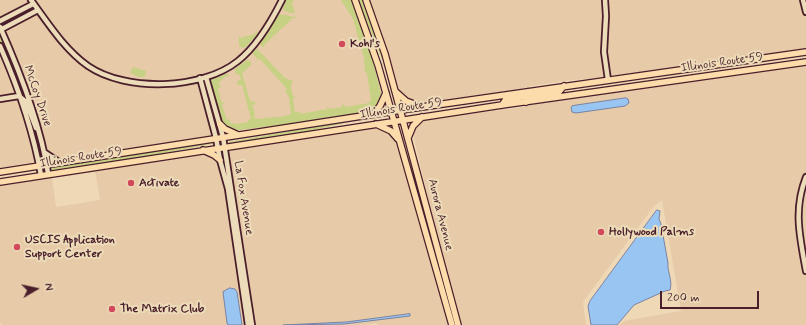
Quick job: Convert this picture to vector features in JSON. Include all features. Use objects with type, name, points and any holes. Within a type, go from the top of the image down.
[{"type":"main road","name":"Aurora Avenue","points":[[355,0],[372,44],[452,325]]},
{"type":"main road","name":"Aurora Avenue","points":[[366,0],[381,41],[396,91],[458,325]]},
{"type":"main road","name":"Illinois Route 59","points":[[0,172],[391,111],[806,52]]},
{"type":"main road","name":"Illinois Route 59","points":[[0,182],[394,121],[806,62]]},
{"type":"main road","points":[[526,102],[530,97],[558,93],[564,86]]},
{"type":"main road","points":[[396,91],[406,101],[421,107]]},
{"type":"main road","points":[[502,105],[506,99],[525,96],[528,92]]},
{"type":"main road","points":[[374,114],[380,106],[386,93]]},
{"type":"main road","points":[[408,139],[413,126],[422,117]]},
{"type":"main road","points":[[220,124],[225,129],[238,135]]},
{"type":"main road","points":[[376,124],[391,131],[399,140]]},
{"type":"main road","points":[[203,150],[214,155],[220,160]]},
{"type":"street","points":[[0,21],[32,2],[51,28],[73,53],[102,74],[121,80],[142,84],[171,84],[206,77],[228,68],[247,53],[264,30],[282,0]]},
{"type":"street","points":[[605,0],[606,16],[604,47],[608,80]]},
{"type":"street","points":[[803,0],[806,12]]},
{"type":"street","points":[[0,29],[38,10]]},
{"type":"street","name":"McCoy Drive","points":[[0,29],[33,111],[44,149],[48,174]]},
{"type":"street","name":"McCoy Drive","points":[[0,46],[19,96],[41,175]]},
{"type":"street","name":"La Fox Avenue","points":[[206,77],[225,147],[252,325]]},
{"type":"street","name":"La Fox Avenue","points":[[200,78],[228,189],[248,325]]},
{"type":"street","points":[[0,99],[19,96],[26,102],[44,149],[59,162]]},
{"type":"street","points":[[806,177],[800,200],[798,219],[806,271]]},
{"type":"shaded area","points":[[0,0],[352,0],[369,46],[382,97],[373,109],[359,113],[288,124],[239,130],[229,129],[208,137],[57,158],[48,152],[46,148],[22,69],[0,21]]},
{"type":"shaded area","points":[[369,0],[806,0],[806,51],[666,70],[571,80],[531,86],[516,90],[415,103],[411,102],[400,93]]},
{"type":"shaded area","points":[[0,57],[15,93],[35,162],[0,168]]},
{"type":"shaded area","points":[[806,65],[806,325],[620,325],[624,321],[681,311],[662,200],[654,206],[583,302],[586,325],[462,325],[436,233],[414,138],[413,131],[419,123],[433,118],[519,108],[535,104]]},
{"type":"shaded area","points":[[381,127],[396,138],[440,294],[451,325],[377,325],[377,323],[365,325],[2,325],[0,322],[0,186],[52,177],[56,207],[100,200],[95,170]]},
{"type":"green space","points":[[286,0],[294,0],[292,3],[295,13],[290,13],[283,10]]},
{"type":"green space","points":[[341,0],[352,0],[369,46],[382,97],[377,108],[359,113],[239,130],[229,129],[223,124],[211,85],[211,80],[228,74],[229,77],[226,76],[218,84],[221,86],[218,89],[222,103],[225,103],[222,105],[227,120],[230,119],[230,123],[237,124],[249,122],[248,120],[251,119],[242,85],[238,85],[237,81],[241,80],[240,76],[235,71],[235,69],[247,60],[251,62],[251,65],[242,73],[250,101],[255,102],[256,104],[252,105],[255,119],[287,116],[291,114],[289,97],[285,91],[287,89],[260,59],[258,60],[253,54],[253,52],[257,49],[285,78],[293,81],[291,85],[293,97],[295,95],[293,99],[295,112],[300,112],[300,114],[328,109],[326,107],[329,109],[342,107],[344,104],[345,107],[369,103],[371,100],[367,73],[365,72],[364,58],[353,19]]},
{"type":"green space","points":[[358,0],[362,0],[384,59],[382,59]]},
{"type":"green space","points":[[278,15],[296,18],[293,18],[264,45],[265,47],[262,47],[260,44],[261,42]]},
{"type":"green space","points":[[256,31],[257,34],[246,47],[243,48],[239,46],[239,36],[240,38],[255,34]]},
{"type":"green space","points":[[0,36],[29,104],[22,97],[0,42]]},
{"type":"green space","points":[[133,67],[146,71],[145,77],[139,77],[130,73]]},
{"type":"green space","points":[[204,82],[206,84],[220,133],[219,134],[217,133]]},
{"type":"green space","points":[[23,101],[41,143],[44,160],[42,161],[41,159]]},
{"type":"green space","points":[[345,123],[310,131],[230,143],[228,142]]},
{"type":"green space","points":[[212,142],[214,143],[148,156],[52,170],[51,168],[125,154]]},
{"type":"water","points":[[626,98],[628,99],[629,103],[625,106],[576,113],[572,112],[571,108],[572,106]]},
{"type":"water","points":[[657,210],[660,211],[659,219],[668,263],[671,283],[670,290],[634,305],[617,325],[591,325],[588,306],[590,301]]},
{"type":"water","points":[[230,288],[235,289],[237,292],[242,325],[228,325],[227,323],[223,292]]},
{"type":"water","points":[[410,314],[410,316],[344,324],[283,325],[346,322]]},
{"type":"place","name":"Kohl's","points":[[342,44]]},
{"type":"place","name":"Activate","points":[[131,183]]},
{"type":"place","name":"Hollywood Palms","points":[[601,232]]},
{"type":"place","name":"USCIS Application Support Center","points":[[17,247]]},
{"type":"place","name":"The Matrix Club","points":[[112,309]]}]
